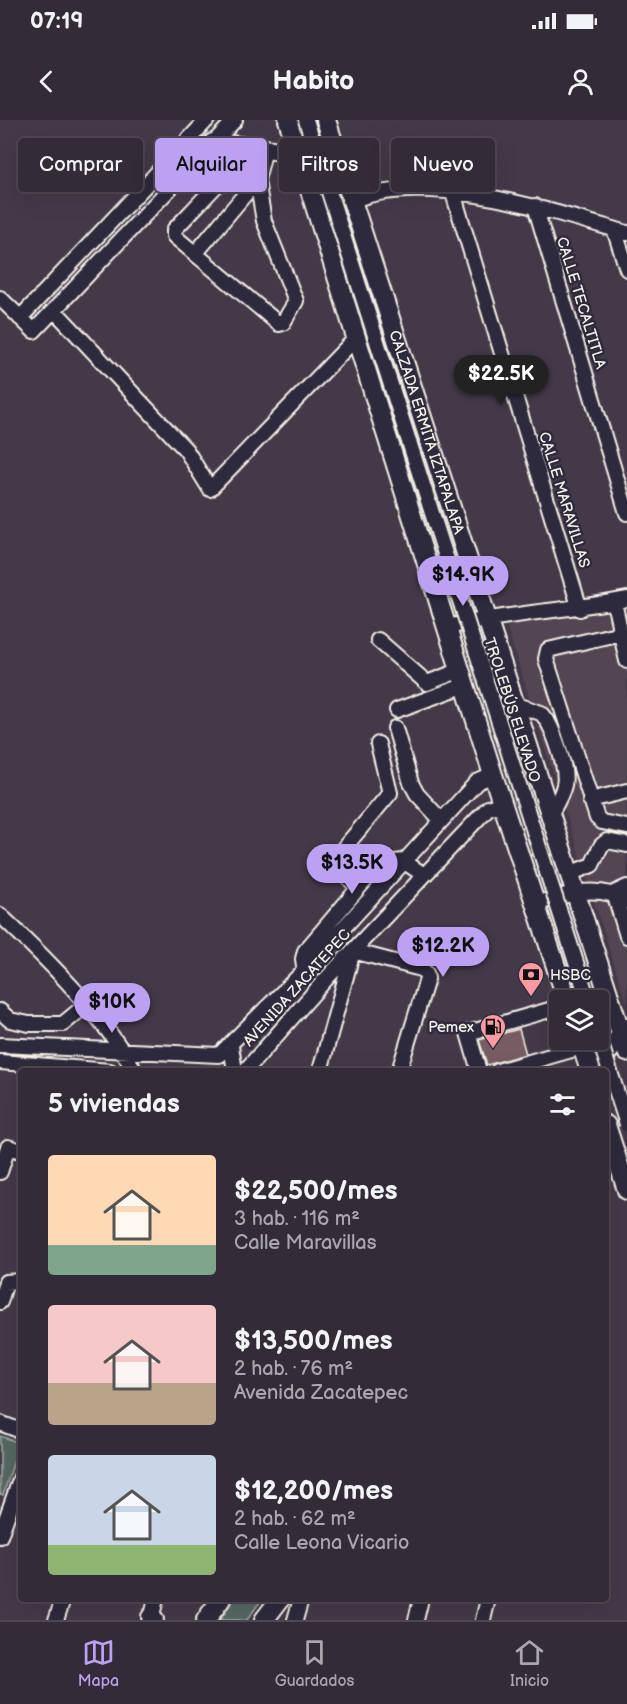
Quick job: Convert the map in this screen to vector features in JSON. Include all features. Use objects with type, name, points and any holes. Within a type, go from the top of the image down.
[{"type":"main road","points":[[288,120],[294,138]]},
{"type":"main road","name":"CALZADA ERMITA IZTAPALAPA","points":[[326,120],[550,815],[625,1038]]},
{"type":"main road","points":[[311,192],[493,776],[564,990]]},
{"type":"main road","points":[[330,254],[366,244]]},
{"type":"main road","points":[[597,1068],[625,1038]]},
{"type":"main road","points":[[583,1050],[589,1068]]},
{"type":"main road","points":[[609,1124],[627,1103]]},
{"type":"main road","points":[[609,1136],[627,1190]]},
{"type":"main road","points":[[206,1620],[219,1602]]},
{"type":"main road","points":[[264,1620],[277,1602]]},
{"type":"street","points":[[20,318],[207,120]]},
{"type":"street","points":[[218,138],[235,120]]},
{"type":"street","name":"TROLEBÚS ELEVADO","points":[[306,120],[585,990]]},
{"type":"street","points":[[196,132],[205,138]]},
{"type":"street","points":[[351,201],[368,194],[392,190],[453,193],[535,206],[621,231],[627,269]]},
{"type":"street","points":[[0,298],[34,331],[166,192]]},
{"type":"street","points":[[210,192],[174,230],[174,236],[279,324],[284,323],[296,301],[264,221],[259,192]]},
{"type":"street","points":[[195,254],[247,192]]},
{"type":"street","name":"CALLE MARAVILLAS","points":[[453,193],[579,609]]},
{"type":"street","name":"CALLE TECALTITLA","points":[[535,206],[627,513]]},
{"type":"street","points":[[54,310],[186,450],[210,489],[356,338]]},
{"type":"street","points":[[447,627],[486,618],[579,609],[621,601],[621,633],[627,661]]},
{"type":"street","points":[[621,633],[548,650],[546,659],[597,818],[602,822],[627,826]]},
{"type":"street","points":[[378,640],[427,683],[463,677]]},
{"type":"street","points":[[397,710],[463,677]]},
{"type":"street","points":[[514,704],[545,717],[556,742],[565,773],[564,785],[550,815]]},
{"type":"street","points":[[395,728],[411,783],[417,794],[441,820]]},
{"type":"street","points":[[556,742],[571,739]]},
{"type":"street","points":[[358,888],[333,861],[390,794],[378,744]]},
{"type":"street","name":"AVENIDA ZACATEPEC","points":[[235,1068],[231,1046],[303,972],[477,782],[493,776]]},
{"type":"street","points":[[590,800],[627,791]]},
{"type":"street","name":"AVENIDA ZACATEPEC","points":[[247,1068],[326,978],[488,808],[503,803]]},
{"type":"street","points":[[537,904],[592,866],[601,846],[607,841],[627,845]]},
{"type":"street","points":[[341,998],[337,982],[303,972],[305,951],[378,864],[403,861],[424,875]]},
{"type":"street","points":[[572,882],[614,893],[627,902]]},
{"type":"street","points":[[614,893],[627,887]]},
{"type":"street","points":[[614,893],[627,936]]},
{"type":"street","points":[[1,917],[87,1004],[133,1068]]},
{"type":"street","points":[[321,1068],[353,951],[421,969],[426,973],[427,979],[400,1068]]},
{"type":"street","points":[[0,1011],[10,1020],[29,1024],[63,1024],[87,1004]]},
{"type":"street","points":[[477,1068],[468,1033],[549,1009]]},
{"type":"street","points":[[0,1045],[219,1055],[231,1046]]},
{"type":"street","points":[[507,1068],[560,1050]]},
{"type":"street","points":[[603,1050],[609,1068]]},
{"type":"street","points":[[0,1062],[73,1068]]},
{"type":"street","points":[[609,1069],[627,1124]]},
{"type":"street","points":[[0,1172],[15,1149]]},
{"type":"street","points":[[0,1302],[3,1280],[18,1281]]},
{"type":"street","points":[[0,1424],[18,1430]]},
{"type":"street","points":[[0,1536],[18,1485]]},
{"type":"street","points":[[56,1620],[62,1602]]},
{"type":"street","points":[[295,1620],[300,1602]]},
{"type":"street","points":[[416,1620],[420,1602]]},
{"type":"street","points":[[483,1620],[487,1602]]},
{"type":"shaded area","points":[[627,607],[627,1001],[626,1002],[505,622]]},
{"type":"green space","points":[[0,1436],[18,1442],[18,1449],[3,1495],[0,1494]]},
{"type":"green space","points":[[232,1602],[260,1602],[247,1620],[220,1620]]},
{"type":"building","name":"Pemex","points":[[519,1029],[526,1054],[487,1065],[479,1040]]},
{"type":"place","name":"HSBC","points":[[531,998]]},
{"type":"place","name":"Pemex","points":[[493,1050]]}]
